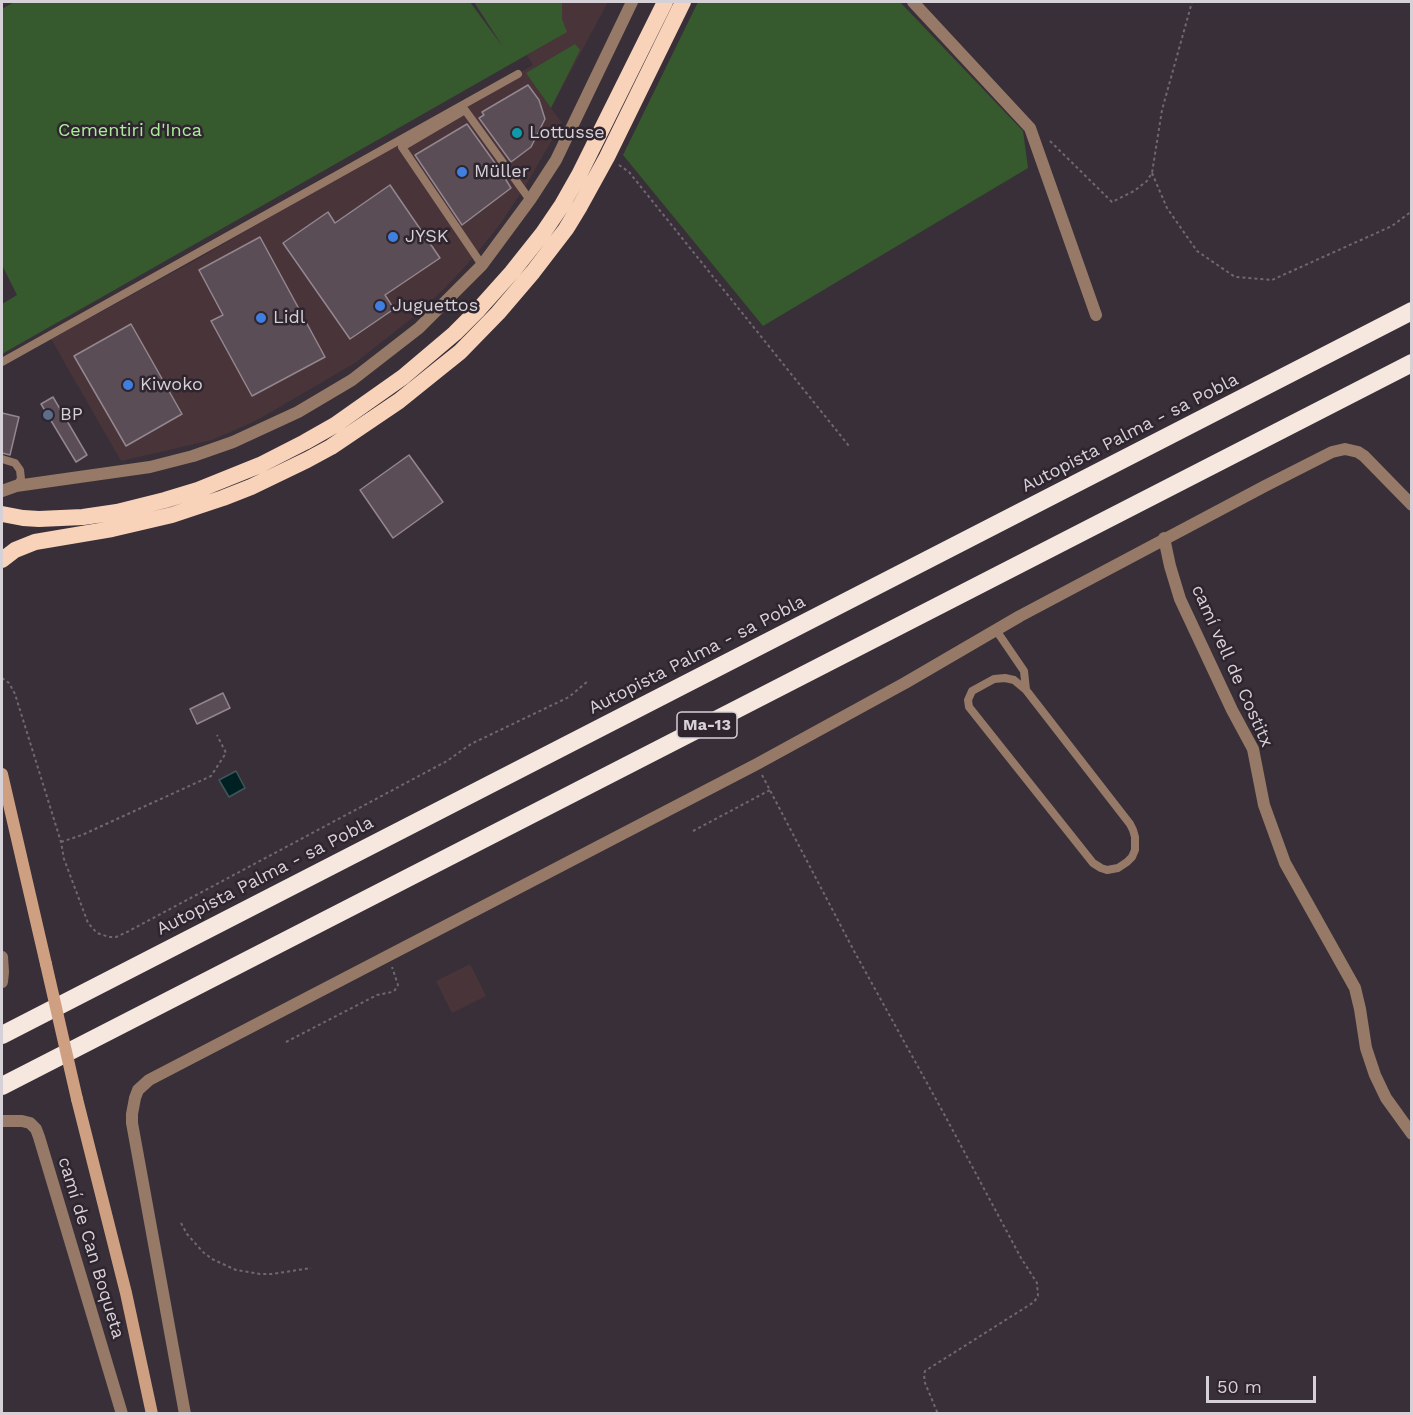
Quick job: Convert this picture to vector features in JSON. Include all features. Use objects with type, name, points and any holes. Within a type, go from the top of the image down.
[{"type":"highway","points":[[2,513],[39,519],[83,517],[117,512],[198,490],[260,465],[305,442],[335,425],[403,377],[455,333],[478,310],[543,233],[579,175],[665,2]]},
{"type":"highway","points":[[2,560],[15,550],[35,542],[112,529],[180,513],[251,487],[307,460],[354,432],[440,369],[498,313],[566,229],[607,157],[683,2]]},
{"type":"highway","name":"Autopista Palma - sa Pobla","points":[[2,1035],[1412,311]]},
{"type":"highway","name":"Ma-13","points":[[2,1086],[1412,363]]},
{"type":"main road","points":[[2,774],[77,1099],[126,1293],[152,1413]]},
{"type":"street","points":[[2,491],[16,486],[150,467],[193,456],[233,441],[298,412],[352,380],[419,328],[482,265],[530,200],[556,160],[632,2]]},
{"type":"street","points":[[913,2],[1030,128],[1096,315]]},
{"type":"street","points":[[185,1413],[132,1123],[133,1106],[138,1090],[149,1080],[757,764],[1164,538],[1332,452],[1345,449],[1358,452],[1412,505]]},
{"type":"street","name":"camí vell de Costitx","points":[[1164,538],[1180,599],[1232,710],[1253,749],[1264,805],[1286,863],[1355,988],[1366,1048],[1375,1075],[1386,1098],[1412,1134]]},
{"type":"street","points":[[2,957],[2,982]]},
{"type":"street","name":"camí de Can Boqueta","points":[[2,1121],[22,1121],[30,1123],[36,1129],[122,1413]]},
{"type":"lane","points":[[2,362],[518,74]]},
{"type":"lane","points":[[482,265],[402,147],[465,110],[530,200]]},
{"type":"lane","points":[[2,459],[15,463],[20,470],[21,478],[16,486]]},
{"type":"lane","points":[[996,630],[1024,671],[1026,690],[1130,824],[1135,837],[1135,850],[1132,857],[1118,868],[1107,870],[1094,863],[969,707],[968,700],[972,691],[994,679],[1014,680],[1026,690]]},
{"type":"path","points":[[1030,128],[1053,143],[1112,202],[1134,191],[1147,181],[1152,173],[1162,111],[1192,2]]},
{"type":"path","points":[[607,157],[629,172],[849,446]]},
{"type":"path","points":[[1152,173],[1167,208],[1197,251],[1235,277],[1272,280],[1392,226],[1412,211]]},
{"type":"path","points":[[2,678],[9,683],[15,694],[61,842],[64,859],[88,923],[97,933],[109,937],[116,937],[127,932],[447,761],[471,744],[569,697],[588,681]]},
{"type":"path","points":[[61,842],[82,835],[211,776],[226,753],[217,735]]},
{"type":"path","points":[[757,764],[854,951],[1039,1287],[1038,1296],[1034,1302],[925,1371],[925,1383],[938,1413]]},
{"type":"path","points":[[693,831],[770,790]]},
{"type":"path","points":[[286,1042],[376,995],[395,990],[397,981],[387,956]]},
{"type":"path","points":[[181,1223],[187,1234],[203,1252],[212,1259],[236,1270],[272,1274],[311,1269]]},
{"type":"shaded area","points":[[493,2],[608,2],[551,108],[562,123],[526,185],[501,223],[474,257],[411,319],[355,363],[266,415],[212,440],[121,461],[51,339],[194,261],[533,65]]},
{"type":"shaded area","points":[[236,771],[245,788],[229,797],[219,780]]},
{"type":"shaded area","points":[[470,964],[486,996],[452,1013],[436,981]]},
{"type":"green space","name":"Cementiri d'Inca","points":[[14,2],[470,2],[503,47],[474,2],[562,2],[562,19],[567,32],[2,354],[2,304],[17,295],[2,265],[2,9]]},
{"type":"green space","points":[[698,2],[900,2],[1023,131],[1028,168],[763,326],[623,155]]},
{"type":"green space","points":[[575,44],[580,50],[551,108],[526,73]]},
{"type":"building","name":"Lottusse","points":[[528,85],[539,100],[545,119],[531,147],[511,162],[479,118],[484,115],[482,112]]},
{"type":"building","name":"Müller","points":[[467,124],[511,188],[462,225],[415,155]]},
{"type":"building","points":[[390,185],[440,258],[385,295],[394,309],[350,339],[283,243],[328,212],[335,223]]},
{"type":"building","name":"Lidl","points":[[260,237],[325,357],[252,396],[211,321],[223,315],[199,270]]},
{"type":"building","name":"Kiwoko","points":[[131,324],[182,414],[126,446],[74,356]]},
{"type":"building","points":[[53,397],[87,455],[76,462],[41,404]]},
{"type":"building","points":[[2,413],[19,417],[10,455],[2,453]]},
{"type":"building","points":[[409,455],[443,502],[393,538],[360,490]]},
{"type":"building","points":[[223,693],[230,708],[197,724],[190,709]]},
{"type":"place","name":"Lottusse","points":[[517,133]]},
{"type":"place","name":"Müller","points":[[462,172]]},
{"type":"place","name":"JYSK","points":[[393,237]]},
{"type":"place","name":"Juguettos","points":[[380,306]]},
{"type":"place","name":"Lidl","points":[[261,318]]},
{"type":"place","name":"Kiwoko","points":[[128,385]]},
{"type":"place","name":"BP","points":[[48,415]]}]
